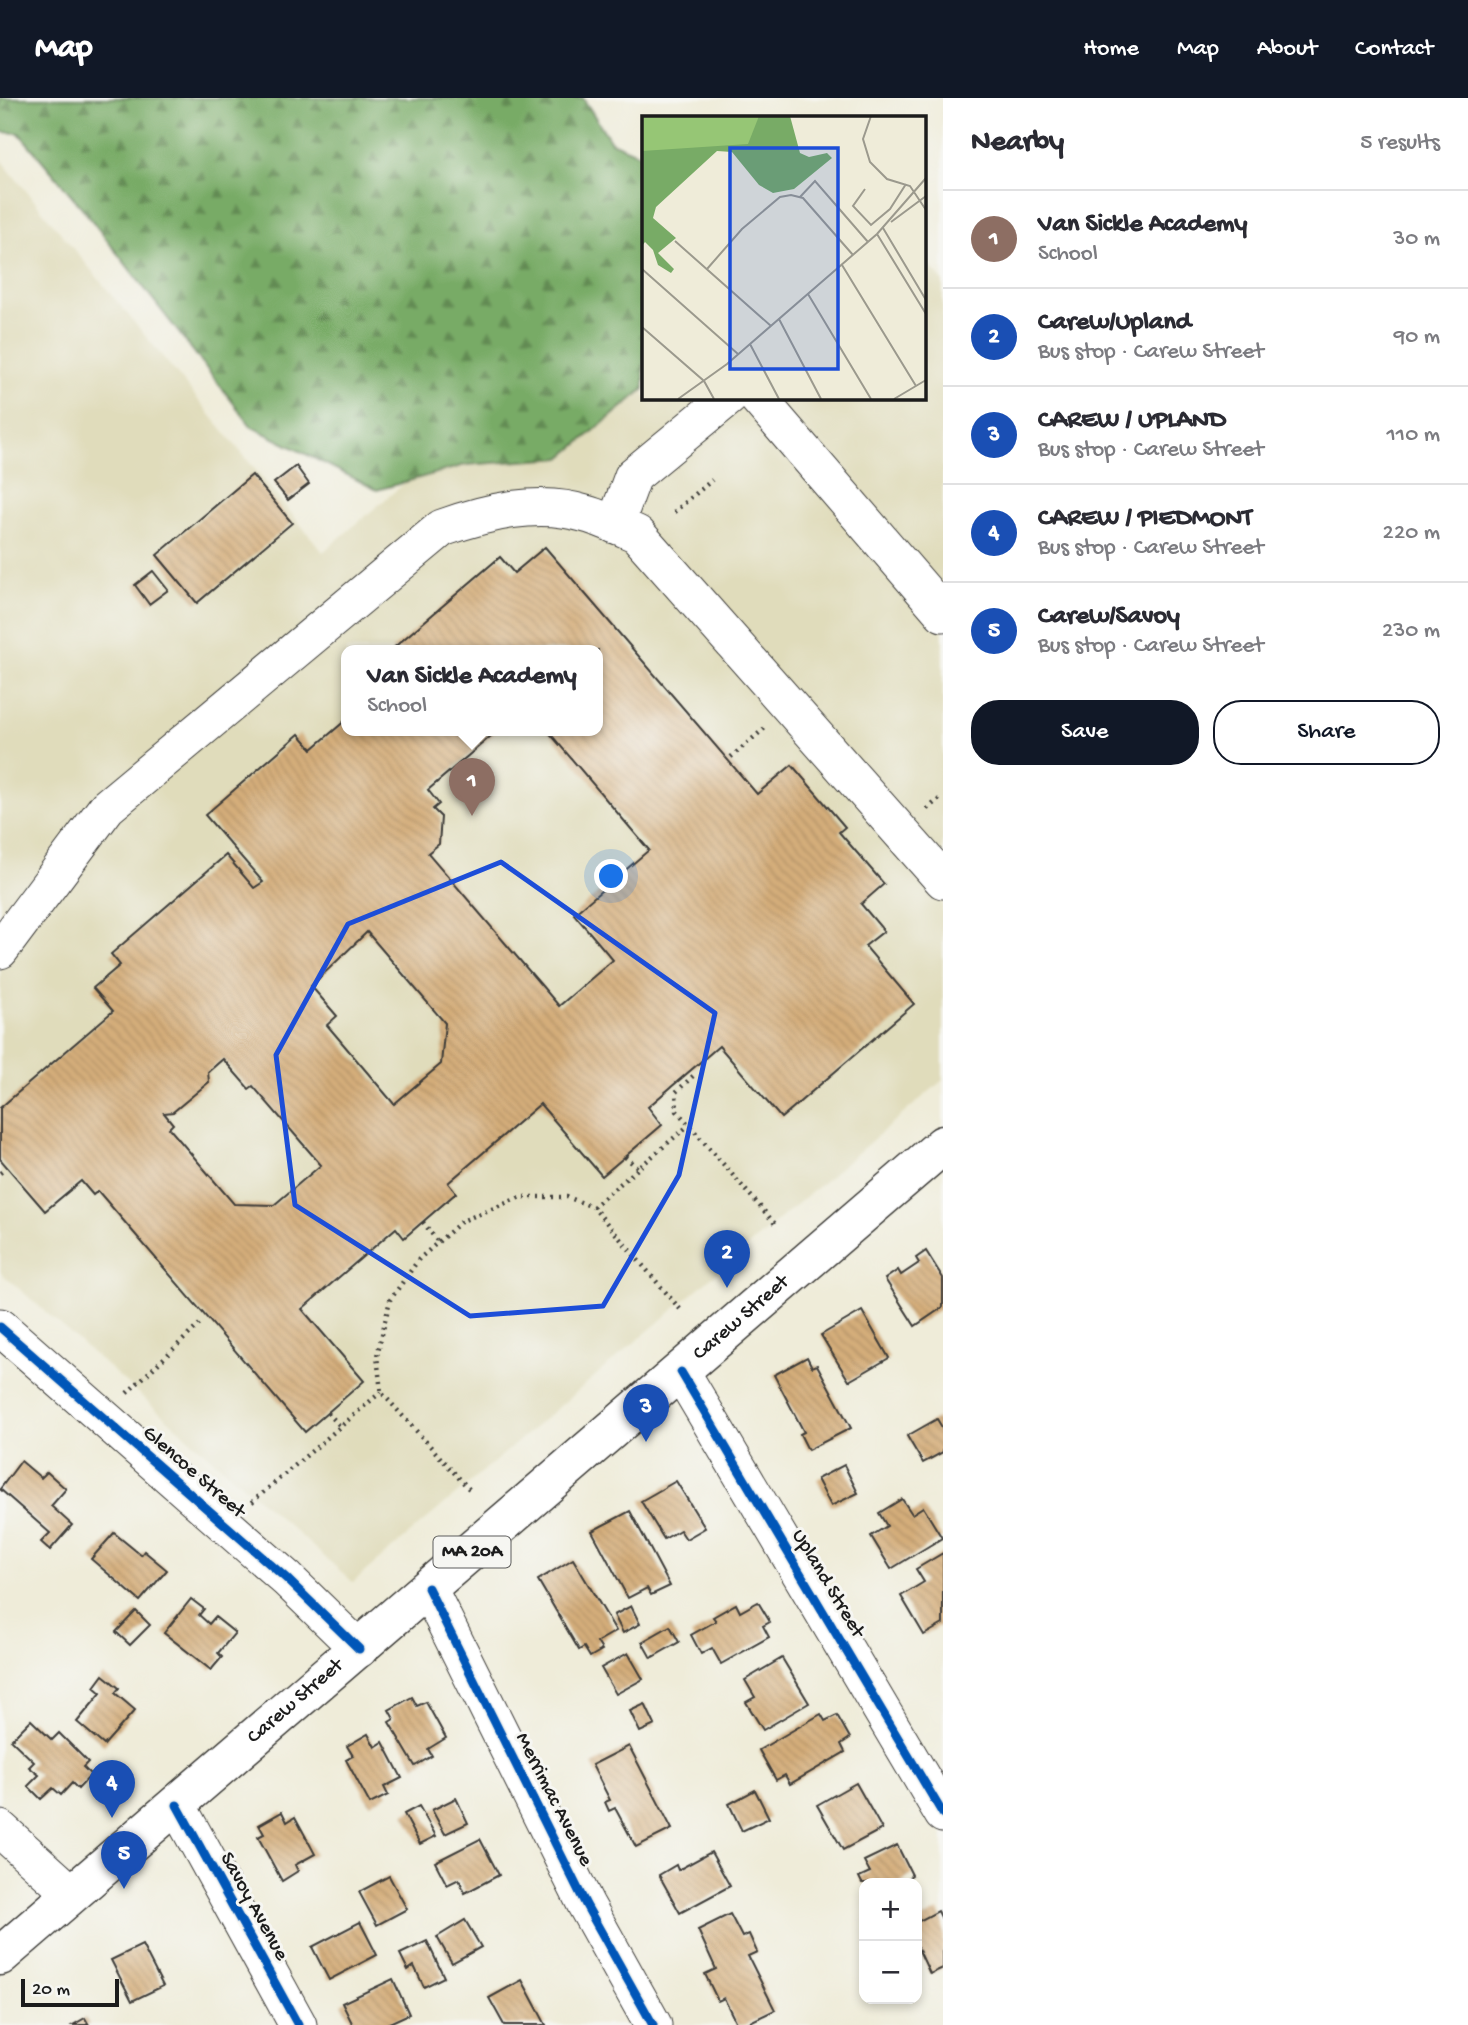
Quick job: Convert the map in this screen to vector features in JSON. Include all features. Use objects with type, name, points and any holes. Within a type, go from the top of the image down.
[{"type":"main road","name":"Carew Street","points":[[0,1956],[943,1145]]},
{"type":"street","points":[[615,525],[633,476],[727,399]]},
{"type":"street","points":[[759,399],[943,613]]},
{"type":"street","points":[[0,950],[107,807],[442,528],[478,515],[535,507],[585,513],[637,534],[943,880]]},
{"type":"street","name":"Glencoe Street","points":[[0,1327],[287,1579],[359,1649]]},
{"type":"street","name":"Upland Street","points":[[681,1372],[943,1814]]},
{"type":"street","name":"Merrimac Avenue","points":[[428,1588],[586,1905],[653,2025]]},
{"type":"street","name":"Savoy Avenue","points":[[177,1805],[298,2025]]},
{"type":"street","points":[[0,1829],[72,1894]]},
{"type":"path","points":[[674,512],[712,480]]},
{"type":"path","points":[[731,757],[765,727]]},
{"type":"path","points":[[926,809],[943,796]]},
{"type":"path","points":[[693,1076],[676,1092],[677,1111],[777,1226]]},
{"type":"path","points":[[593,1207],[690,1125]]},
{"type":"path","points":[[625,1157],[639,1169]]},
{"type":"path","points":[[469,1489],[381,1392],[377,1356],[390,1300],[419,1259],[462,1221],[521,1196],[567,1196],[593,1207],[680,1309]]},
{"type":"path","points":[[423,1222],[438,1242]]},
{"type":"path","points":[[125,1395],[202,1322]]},
{"type":"path","points":[[248,1505],[381,1392]]},
{"type":"path","points":[[328,1413],[340,1426]]},
{"type":"highlighted area","points":[[501,862],[715,1013],[679,1175],[603,1306],[470,1316],[295,1205],[276,1055],[348,924]]},
{"type":"shaded area","points":[[0,159],[323,552],[642,283],[642,399],[926,399],[926,261],[943,281],[943,1080],[353,1582],[0,1272]]},
{"type":"green space","points":[[0,98],[583,98],[611,142],[642,155],[642,391],[561,458],[465,465],[377,490],[252,427],[79,204],[19,133],[0,132]]},
{"type":"building","points":[[296,466],[309,484],[288,500],[274,483]]},
{"type":"building","points":[[252,475],[292,523],[197,603],[157,555]]},
{"type":"building","points":[[545,547],[757,794],[792,765],[845,827],[839,832],[884,884],[861,904],[884,931],[865,946],[914,1004],[781,1118],[719,1046],[648,1107],[662,1125],[602,1176],[540,1104],[448,1183],[456,1193],[404,1238],[396,1228],[302,1309],[364,1381],[305,1432],[98,1191],[93,1195],[81,1181],[45,1211],[0,1159],[0,1108],[113,1011],[93,988],[120,965],[111,954],[226,855],[254,888],[263,882],[205,815],[299,734],[312,749],[341,724],[341,736],[491,736],[428,790],[439,804],[433,809],[441,817],[439,844],[428,853],[559,1006],[613,960],[574,914],[649,850],[552,736],[603,736],[603,645],[397,645],[500,557],[514,573]],"holes":[[[367,932],[445,1023],[441,1064],[394,1104],[327,1025],[337,1016],[311,986]],[[223,1059],[249,1089],[253,1086],[321,1165],[274,1205],[234,1204],[169,1128],[173,1124],[164,1113],[173,1112],[209,1082],[208,1072]]]},
{"type":"building","points":[[153,571],[168,590],[149,604],[135,585]]},
{"type":"building","points":[[926,1251],[943,1278],[943,1307],[915,1326],[885,1279],[898,1270],[901,1275],[919,1263],[916,1258]]},
{"type":"building","points":[[862,1311],[889,1358],[849,1381],[821,1335]]},
{"type":"building","points":[[807,1357],[812,1367],[817,1365],[851,1428],[808,1450],[800,1434],[804,1432],[774,1375]]},
{"type":"building","points":[[937,1419],[943,1429],[943,1452],[923,1463],[907,1436]]},
{"type":"building","points":[[21,1461],[41,1478],[47,1472],[66,1489],[51,1506],[72,1525],[50,1550],[41,1542],[50,1533],[0,1489]]},
{"type":"building","points":[[844,1465],[858,1493],[831,1506],[817,1479]]},
{"type":"building","points":[[676,1481],[705,1528],[686,1539],[680,1530],[664,1539],[641,1501]]},
{"type":"building","points":[[902,1499],[912,1514],[923,1507],[942,1538],[891,1569],[871,1536],[887,1526],[879,1513]]},
{"type":"building","points":[[630,1511],[670,1586],[651,1595],[647,1588],[628,1598],[592,1531]]},
{"type":"building","points":[[114,1533],[141,1555],[144,1551],[167,1570],[140,1601],[91,1559]]},
{"type":"building","points":[[943,1553],[943,1624],[924,1635],[901,1596],[924,1582],[916,1569]]},
{"type":"building","points":[[573,1559],[616,1631],[597,1642],[602,1650],[590,1657],[584,1647],[579,1650],[538,1580]]},
{"type":"building","points":[[191,1599],[204,1609],[199,1615],[209,1624],[215,1617],[235,1633],[218,1653],[222,1657],[211,1670],[164,1633]]},
{"type":"building","points":[[758,1602],[770,1622],[763,1626],[769,1637],[721,1664],[712,1648],[701,1654],[691,1635],[716,1621],[713,1617],[736,1604],[740,1612]]},
{"type":"building","points":[[631,1606],[640,1624],[623,1633],[614,1615]]},
{"type":"building","points":[[136,1611],[150,1625],[130,1645],[116,1632]]},
{"type":"building","points":[[670,1626],[679,1642],[651,1658],[642,1642]]},
{"type":"building","points":[[628,1653],[643,1679],[616,1694],[601,1668]]},
{"type":"building","points":[[782,1658],[809,1703],[763,1730],[746,1702],[755,1697],[745,1680]]},
{"type":"building","points":[[103,1675],[119,1688],[115,1693],[135,1710],[104,1745],[77,1722],[101,1693],[94,1687]]},
{"type":"building","points":[[412,1697],[417,1706],[426,1702],[446,1738],[428,1749],[432,1756],[415,1766],[389,1722],[394,1719],[389,1710]]},
{"type":"building","points":[[645,1704],[655,1725],[640,1732],[630,1711]]},
{"type":"building","points":[[821,1714],[825,1721],[837,1715],[850,1738],[841,1744],[845,1752],[790,1784],[785,1775],[776,1780],[759,1750]]},
{"type":"building","points":[[31,1720],[52,1740],[59,1733],[88,1762],[83,1767],[91,1775],[78,1789],[72,1783],[61,1795],[53,1788],[41,1799],[28,1786],[39,1775],[29,1767],[34,1762],[11,1740]]},
{"type":"building","points":[[368,1734],[375,1747],[383,1742],[402,1778],[384,1787],[388,1795],[370,1804],[346,1760],[353,1756],[347,1746]]},
{"type":"building","points":[[629,1746],[672,1829],[636,1847],[615,1808],[609,1811],[605,1802],[610,1800],[592,1765]]},
{"type":"building","points":[[856,1783],[882,1829],[843,1850],[817,1805]]},
{"type":"building","points":[[755,1790],[769,1818],[742,1831],[729,1804]]},
{"type":"building","points":[[456,1798],[468,1823],[445,1834],[432,1810]]},
{"type":"building","points":[[419,1806],[436,1836],[420,1844],[404,1814]]},
{"type":"building","points":[[282,1812],[287,1822],[295,1817],[315,1854],[295,1865],[298,1871],[282,1881],[258,1837],[264,1834],[259,1825]]},
{"type":"building","points":[[480,1839],[499,1875],[465,1893],[459,1879],[447,1885],[435,1862]]},
{"type":"building","points":[[897,1845],[912,1875],[908,1878],[860,1878],[870,1872],[864,1861]]},
{"type":"building","points":[[711,1852],[730,1886],[680,1913],[659,1875],[676,1865],[678,1870]]},
{"type":"building","points":[[389,1876],[407,1909],[377,1925],[359,1892]]},
{"type":"building","points":[[938,1911],[943,1921],[943,1968],[930,1974],[922,1957],[922,1919]]},
{"type":"building","points":[[730,1914],[742,1937],[749,1934],[757,1952],[748,1956],[775,2010],[744,2025],[737,2025],[724,1998],[718,2001],[705,1974],[716,1969],[698,1930]]},
{"type":"building","points":[[465,1920],[481,1947],[452,1963],[437,1937]]},
{"type":"building","points":[[360,1922],[377,1955],[329,1980],[312,1947]]},
{"type":"building","points":[[427,1941],[444,1977],[424,1987],[414,1966],[408,1970],[400,1954]]},
{"type":"building","points":[[142,1945],[163,1986],[132,2001],[111,1960]]},
{"type":"building","points":[[393,1979],[409,2014],[385,2025],[353,2025],[342,2003]]},
{"type":"building","points":[[522,1980],[546,2025],[504,2025],[489,1998]]},
{"type":"building","points":[[85,2018],[89,2025],[73,2025]]},
{"type":"cycle path","points":[[0,1327],[287,1579],[359,1649]]},
{"type":"cycle path","points":[[681,1372],[943,1814]]},
{"type":"cycle path","points":[[428,1588],[586,1905],[653,2025]]},
{"type":"cycle path","points":[[177,1805],[298,2025]]},
{"type":"place","name":"Van Sickle Academy","points":[[472,816]]},
{"type":"place","name":"Carew/Upland","points":[[727,1288]]},
{"type":"place","name":"CAREW / UPLAND","points":[[646,1442]]},
{"type":"place","name":"CAREW / PIEDMONT","points":[[112,1818]]},
{"type":"place","name":"Carew/Savoy","points":[[124,1889]]}]
